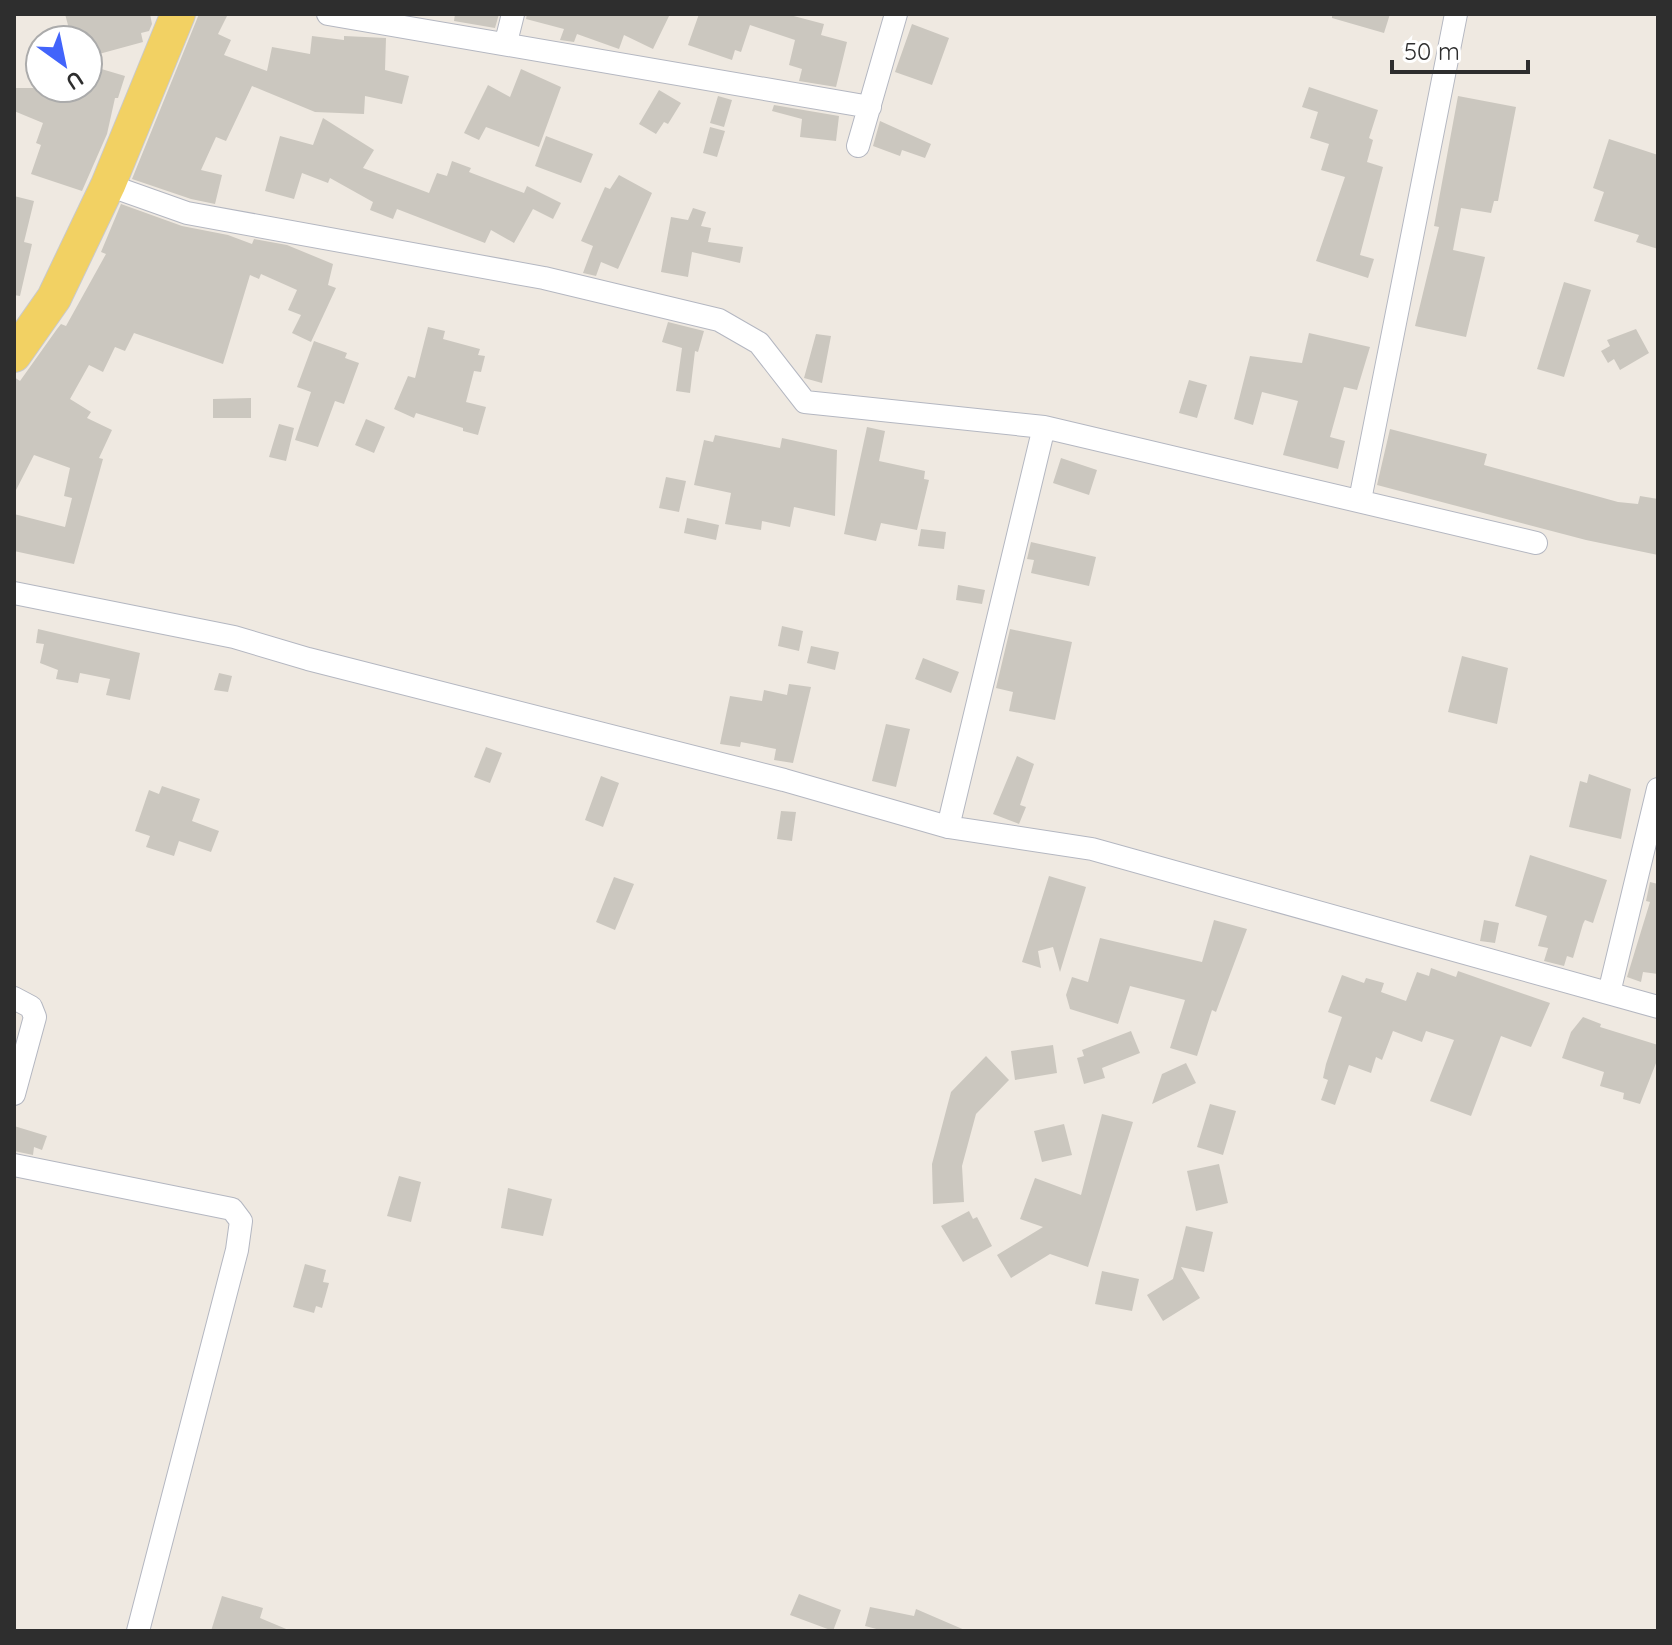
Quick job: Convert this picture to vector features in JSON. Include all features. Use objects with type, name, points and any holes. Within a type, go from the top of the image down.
[{"type":"main road","points":[[14,355],[54,298],[108,185],[178,14]]},
{"type":"street","points":[[328,14],[506,42],[870,107]]},
{"type":"street","points":[[506,42],[513,14]]},
{"type":"street","points":[[858,146],[896,14]]},
{"type":"street","points":[[1360,500],[1456,14]]},
{"type":"street","points":[[108,185],[187,213],[544,278],[719,320],[759,343],[805,402],[1044,427],[1536,543]]},
{"type":"street","points":[[948,827],[1044,427]]},
{"type":"street","points":[[14,593],[234,637],[308,659],[784,780],[948,827],[1092,849],[1658,1007]]},
{"type":"street","points":[[1609,993],[1658,789]]},
{"type":"street","points":[[14,998],[31,1007],[35,1017],[14,1094]]},
{"type":"street","points":[[14,1165],[232,1209],[241,1221],[237,1250],[138,1631]]},
{"type":"building","points":[[65,14],[150,14],[152,24],[149,31],[141,33],[143,42],[104,53],[104,24],[68,24]]},
{"type":"building","points":[[199,14],[228,14],[218,34],[231,40],[224,55],[267,71],[272,47],[310,54],[312,36],[344,40],[344,36],[386,38],[385,70],[409,76],[402,104],[365,96],[364,114],[315,112],[252,86],[226,141],[216,137],[201,170],[222,175],[215,204],[132,179]]},
{"type":"building","points":[[455,14],[499,14],[495,28],[454,21]]},
{"type":"building","points":[[527,14],[670,14],[653,49],[624,35],[619,49],[577,34],[574,42],[560,40],[564,29],[526,19]]},
{"type":"building","points":[[699,14],[786,14],[824,24],[821,35],[847,42],[836,87],[799,81],[802,69],[789,65],[795,40],[750,25],[741,52],[735,50],[732,60],[688,45]]},
{"type":"building","points":[[1332,14],[1390,14],[1384,33],[1332,18]]},
{"type":"building","points":[[912,24],[949,38],[932,85],[895,72]]},
{"type":"building","points":[[521,69],[561,87],[539,147],[486,127],[479,140],[464,133],[488,85],[510,97]]},
{"type":"building","points":[[104,70],[125,76],[118,98],[115,98],[107,134],[82,191],[31,174],[41,145],[36,143],[43,123],[14,111],[14,88],[24,88],[24,104],[104,104]]},
{"type":"building","points":[[1309,87],[1378,110],[1369,138],[1373,140],[1367,162],[1383,167],[1360,255],[1374,259],[1368,278],[1316,261],[1345,177],[1321,170],[1329,144],[1310,138],[1318,112],[1302,107]]},
{"type":"building","points":[[659,90],[681,103],[668,124],[664,122],[656,134],[639,124]]},
{"type":"building","points":[[718,96],[732,100],[724,127],[710,123]]},
{"type":"building","points":[[1458,96],[1516,107],[1498,201],[1494,201],[1491,213],[1461,208],[1453,250],[1485,257],[1466,337],[1415,326],[1439,227],[1434,226]]},
{"type":"building","points":[[774,105],[839,116],[836,141],[800,137],[802,119],[772,111]]},
{"type":"building","points":[[323,118],[374,150],[363,168],[429,193],[437,173],[447,176],[452,161],[471,168],[469,172],[524,193],[527,186],[561,203],[553,219],[533,209],[514,243],[491,230],[485,243],[397,209],[393,219],[370,210],[373,202],[330,178],[328,183],[302,173],[294,199],[265,191],[280,136],[313,145]]},
{"type":"building","points":[[880,121],[931,144],[925,158],[902,150],[900,156],[873,146]]},
{"type":"building","points":[[710,127],[725,131],[717,157],[703,153]]},
{"type":"building","points":[[546,136],[593,154],[581,183],[535,166]]},
{"type":"building","points":[[1609,139],[1658,155],[1658,249],[1636,242],[1639,235],[1594,221],[1604,192],[1593,188]]},
{"type":"building","points":[[619,175],[652,193],[618,269],[601,262],[596,276],[583,273],[593,246],[581,241],[605,187],[610,189]]},
{"type":"building","points":[[14,196],[34,201],[24,242],[32,244],[20,296],[14,295]]},
{"type":"building","points":[[121,204],[182,226],[228,235],[252,244],[254,239],[287,245],[333,264],[328,285],[336,288],[311,342],[292,333],[301,315],[288,310],[297,290],[261,274],[259,279],[250,275],[223,364],[134,333],[125,351],[115,347],[103,372],[89,365],[70,399],[91,412],[87,418],[112,430],[99,458],[103,459],[74,564],[14,551],[14,514],[65,527],[72,498],[64,496],[70,468],[34,455],[14,494],[14,377],[20,381],[61,324],[66,326],[106,254],[101,252]]},
{"type":"building","points":[[693,208],[706,212],[701,226],[711,228],[708,242],[743,247],[740,263],[692,252],[688,277],[661,272],[671,217],[688,220]]},
{"type":"building","points":[[1564,282],[1591,290],[1564,377],[1537,369]]},
{"type":"building","points":[[668,322],[704,331],[698,352],[695,351],[690,393],[676,391],[682,348],[662,342]]},
{"type":"building","points":[[428,327],[445,331],[443,339],[480,349],[478,355],[485,356],[481,372],[474,371],[466,402],[486,407],[478,435],[416,413],[414,418],[394,409],[408,376],[415,378]]},
{"type":"building","points":[[1636,329],[1649,353],[1620,370],[1614,359],[1608,363],[1601,351],[1610,346],[1607,340]]},
{"type":"building","points":[[1309,333],[1370,347],[1357,390],[1344,387],[1330,437],[1345,441],[1338,469],[1283,455],[1298,401],[1262,392],[1253,425],[1234,419],[1250,356],[1302,363]]},
{"type":"building","points":[[816,334],[831,336],[822,383],[804,378]]},
{"type":"building","points":[[314,341],[347,353],[345,358],[359,363],[344,404],[335,401],[318,447],[295,440],[311,392],[297,387]]},
{"type":"building","points":[[1189,380],[1207,385],[1197,418],[1179,413]]},
{"type":"building","points":[[251,398],[251,418],[213,418],[213,399]]},
{"type":"building","points":[[366,419],[385,427],[374,453],[355,445]]},
{"type":"building","points":[[279,424],[294,428],[286,461],[269,457]]},
{"type":"building","points":[[867,427],[885,431],[879,461],[925,471],[924,479],[929,480],[917,530],[881,523],[876,541],[844,534]]},
{"type":"building","points":[[1390,429],[1487,454],[1484,465],[1618,502],[1638,504],[1640,496],[1658,499],[1658,555],[1586,540],[1377,485]]},
{"type":"building","points":[[715,435],[780,448],[782,438],[837,450],[835,516],[794,507],[790,527],[762,521],[761,530],[725,524],[731,493],[694,485],[704,440],[713,442]]},
{"type":"building","points":[[1061,458],[1097,470],[1089,495],[1053,483]]},
{"type":"building","points":[[666,477],[686,481],[679,512],[659,508]]},
{"type":"building","points":[[687,518],[719,525],[716,540],[684,533]]},
{"type":"building","points":[[921,529],[946,532],[944,549],[918,546]]},
{"type":"building","points":[[1031,542],[1096,557],[1089,586],[1031,573],[1034,560],[1027,559]]},
{"type":"building","points":[[958,585],[985,590],[982,604],[956,600]]},
{"type":"building","points":[[782,626],[803,631],[799,651],[778,646]]},
{"type":"building","points":[[38,629],[140,653],[130,700],[106,695],[110,679],[80,673],[78,683],[56,679],[58,670],[40,663],[44,644],[36,643]]},
{"type":"building","points":[[1010,629],[1072,642],[1055,720],[1009,711],[1013,692],[996,688]]},
{"type":"building","points":[[811,646],[839,652],[835,670],[807,663]]},
{"type":"building","points":[[1462,656],[1508,668],[1497,724],[1448,712]]},
{"type":"building","points":[[923,658],[959,672],[951,693],[915,679]]},
{"type":"building","points":[[219,673],[232,676],[228,692],[214,690]]},
{"type":"building","points":[[789,684],[811,687],[793,763],[774,760],[776,749],[741,742],[740,747],[720,744],[730,696],[762,701],[764,690],[787,695]]},
{"type":"building","points":[[886,724],[910,729],[896,787],[872,781]]},
{"type":"building","points":[[486,747],[502,753],[490,783],[474,777]]},
{"type":"building","points":[[1017,756],[1034,764],[1020,805],[1026,807],[1019,824],[993,814]]},
{"type":"building","points":[[1589,774],[1631,789],[1621,839],[1569,827],[1580,781],[1587,783]]},
{"type":"building","points":[[601,776],[619,783],[603,827],[585,820]]},
{"type":"building","points":[[162,786],[200,799],[192,821],[219,831],[211,852],[179,841],[174,856],[146,847],[150,836],[135,831],[149,790],[159,794]]},
{"type":"building","points":[[781,811],[796,812],[792,841],[777,839]]},
{"type":"building","points":[[1530,855],[1607,880],[1593,923],[1585,920],[1573,958],[1567,956],[1564,966],[1544,961],[1548,948],[1538,946],[1547,916],[1515,906]]},
{"type":"building","points":[[1049,876],[1086,887],[1060,972],[1053,947],[1038,951],[1041,968],[1022,962]]},
{"type":"building","points":[[614,877],[634,884],[615,930],[596,922]]},
{"type":"building","points":[[1650,882],[1658,884],[1658,974],[1643,972],[1641,982],[1627,977],[1650,902],[1646,901]]},
{"type":"building","points":[[1214,920],[1247,929],[1216,1012],[1212,1010],[1197,1056],[1170,1048],[1185,1000],[1130,986],[1118,1024],[1070,1009],[1066,995],[1072,977],[1088,982],[1100,938],[1202,962]]},
{"type":"building","points":[[1484,920],[1499,923],[1495,943],[1480,941]]},
{"type":"building","points":[[1431,968],[1456,977],[1458,971],[1550,1003],[1531,1047],[1501,1036],[1471,1116],[1430,1101],[1454,1040],[1426,1031],[1422,1042],[1393,1031],[1382,1060],[1376,1057],[1371,1073],[1349,1065],[1335,1105],[1321,1100],[1328,1080],[1323,1078],[1326,1064],[1342,1017],[1328,1012],[1342,975],[1364,983],[1366,978],[1384,983],[1381,992],[1406,1001],[1417,972],[1429,976]]},
{"type":"building","points":[[1583,1017],[1601,1024],[1600,1027],[1658,1045],[1658,1058],[1640,1104],[1623,1099],[1624,1093],[1600,1086],[1604,1072],[1562,1058],[1571,1032]]},
{"type":"building","points":[[1131,1031],[1140,1053],[1102,1068],[1105,1078],[1084,1084],[1077,1058],[1084,1056],[1082,1050]]},
{"type":"building","points":[[1053,1045],[1057,1073],[1015,1080],[1011,1051]]},
{"type":"building","points":[[986,1056],[1009,1080],[976,1114],[962,1166],[964,1202],[933,1204],[932,1164],[951,1092]]},
{"type":"building","points":[[1186,1063],[1196,1083],[1152,1104],[1162,1074]]},
{"type":"building","points":[[1210,1104],[1236,1111],[1223,1155],[1197,1147]]},
{"type":"building","points":[[1102,1114],[1133,1122],[1088,1267],[1050,1254],[1011,1278],[997,1255],[1043,1227],[1020,1219],[1035,1178],[1081,1195]]},
{"type":"building","points":[[1064,1124],[1072,1155],[1042,1162],[1034,1131]]},
{"type":"building","points":[[14,1126],[47,1136],[42,1150],[34,1147],[33,1155],[14,1151]]},
{"type":"building","points":[[1219,1164],[1228,1203],[1196,1211],[1187,1171]]},
{"type":"building","points":[[399,1176],[421,1182],[411,1222],[387,1216]]},
{"type":"building","points":[[508,1188],[552,1199],[543,1236],[501,1228]]},
{"type":"building","points":[[969,1211],[973,1219],[977,1217],[992,1246],[963,1262],[941,1226]]},
{"type":"building","points":[[1186,1226],[1213,1232],[1204,1272],[1181,1267],[1200,1298],[1163,1321],[1147,1295],[1173,1279]]},
{"type":"building","points":[[305,1264],[326,1270],[323,1282],[329,1283],[322,1308],[316,1306],[314,1313],[293,1307]]},
{"type":"building","points":[[1102,1271],[1139,1279],[1132,1311],[1095,1304]]},
{"type":"building","points":[[799,1594],[841,1610],[833,1631],[790,1615]]},
{"type":"building","points":[[222,1596],[263,1608],[260,1618],[291,1631],[211,1631]]},
{"type":"building","points":[[870,1607],[914,1616],[916,1609],[967,1631],[884,1631],[865,1626]]}]
